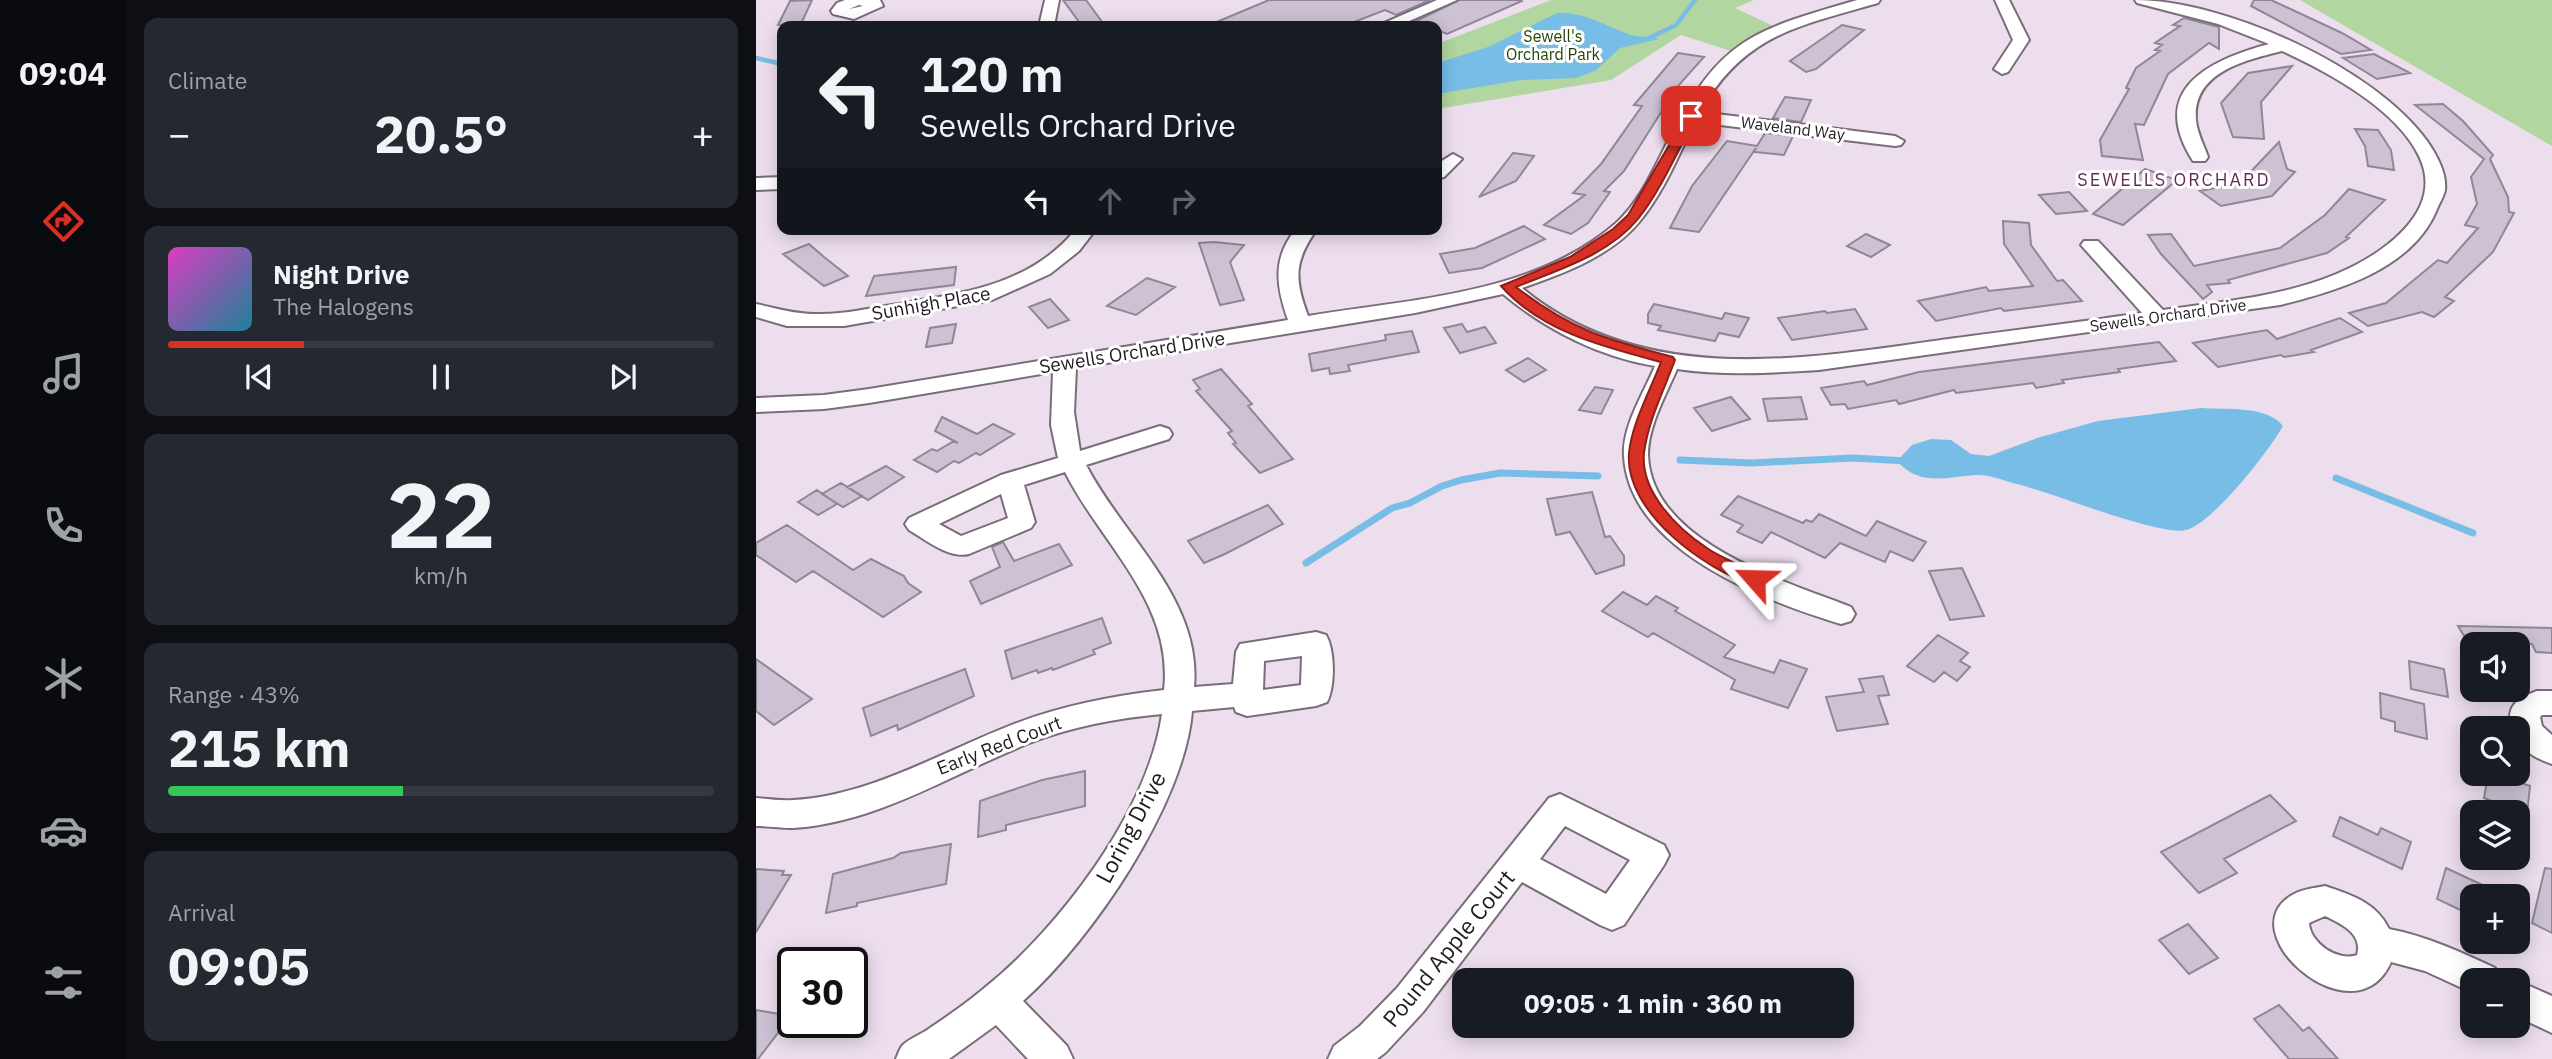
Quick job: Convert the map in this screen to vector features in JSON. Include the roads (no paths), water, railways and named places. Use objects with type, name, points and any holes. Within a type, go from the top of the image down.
[{"type":"street","points":[[1047,21],[1052,0]]},
{"type":"street","points":[[1398,21],[1450,0]]},
{"type":"street","name":"Sewells Orchard Drive","points":[[756,405],[824,402],[869,396],[1440,301],[1507,286],[1574,259],[1618,231],[1633,217],[1691,116],[1725,64],[1752,43],[1792,24],[1873,0]]},
{"type":"street","points":[[2001,0],[2021,40],[2002,69]]},
{"type":"street","name":"Sewells Orchard Drive","points":[[1507,286],[1541,313],[1599,342],[1669,360],[1728,367],[1797,365],[2280,299],[2322,288],[2360,273],[2409,239],[2430,209],[2436,180],[2433,163],[2412,131],[2396,115],[2285,46],[2213,18],[2142,0]]},
{"type":"street","points":[[2199,157],[2187,121],[2188,98],[2194,86],[2220,66],[2285,46]]},
{"type":"street","name":"Waveland Way","points":[[1691,116],[1895,141]]},
{"type":"street","points":[[1442,168],[1452,159]]},
{"type":"street","points":[[756,184],[777,183]]},
{"type":"street","name":"Sunhigh Place","points":[[756,310],[787,319],[834,319],[985,296],[1042,270],[1072,247],[1081,235]]},
{"type":"street","points":[[1300,235],[1287,260],[1286,275],[1287,288],[1300,324]]},
{"type":"street","points":[[2091,245],[2157,317]]},
{"type":"street","points":[[1669,360],[1641,433],[1636,455],[1640,477],[1648,497],[1660,515],[1702,552],[1734,571],[1841,614]]},
{"type":"street","name":"Loring Drive","points":[[915,1059],[998,1001],[1044,958],[1082,913],[1158,784],[1180,701],[1180,662],[1175,634],[1160,600],[1072,461],[1062,409],[1065,362]]},
{"type":"street","points":[[1010,481],[1160,434]]},
{"type":"street","name":"Early Red Court","points":[[756,812],[794,815],[833,808],[875,794],[1058,720],[1095,712],[1248,694]]},
{"type":"street","points":[[2552,702],[2537,703],[2525,710],[2523,721],[2534,738],[2552,751]]},
{"type":"street","name":"Pound Apple Court","points":[[1347,1059],[1373,1039],[1410,1000],[1517,863]]},
{"type":"street","points":[[2377,944],[2403,947],[2437,958],[2460,969]]},
{"type":"street","points":[[998,1001],[1054,1059]]},
{"type":"street","points":[[2530,1004],[2552,1014]]},
{"type":"water","points":[[1557,13],[1576,14],[1631,35],[1659,39],[1620,48],[1595,71],[1576,78],[1521,80],[1442,93],[1442,61],[1488,47]]},
{"type":"water","points":[[2201,408],[2256,412],[2276,419],[2283,426],[2266,452],[2225,501],[2197,525],[2186,530],[2154,527],[2131,521],[1992,477],[1924,477],[1906,469],[1897,461],[1912,445],[1931,439],[1951,440],[1971,454],[1989,456],[2037,438],[2098,421]]},
{"type":"waterway","points":[[1647,39],[1676,25],[1695,0]]},
{"type":"waterway","points":[[756,58],[777,63]]},
{"type":"waterway","points":[[1680,460],[1752,463],[1853,458],[1907,461]]},
{"type":"waterway","points":[[1306,563],[1392,508],[1410,503],[1442,486],[1461,480],[1500,473],[1598,476]]},
{"type":"waterway","points":[[2336,478],[2473,533]]},
{"type":"district","name":"SEWELLS ORCHARD","points":[[2174,179]]},
{"type":"park label","name":"Sewell's Orchard Park","points":[[1553,45]]}]
